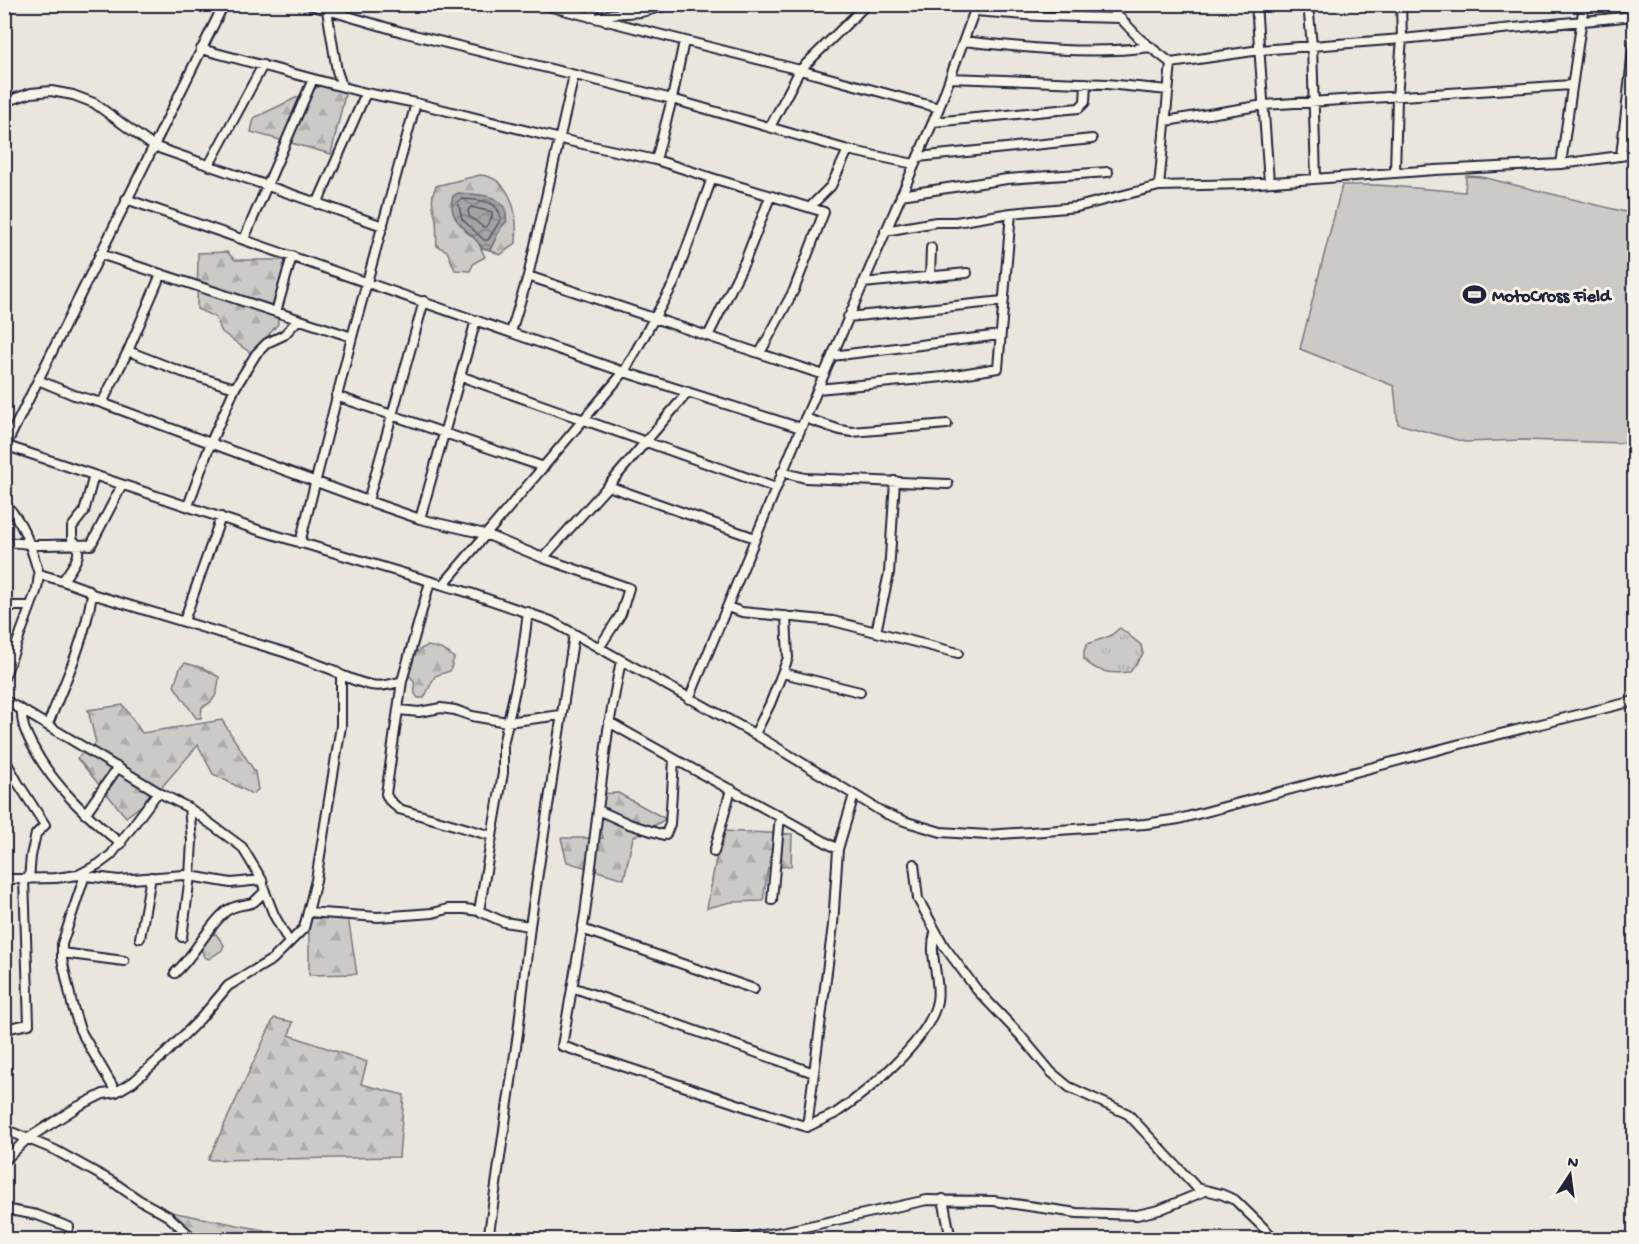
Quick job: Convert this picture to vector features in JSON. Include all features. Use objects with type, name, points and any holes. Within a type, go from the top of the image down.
[{"type":"street","points":[[224,4],[5,445],[300,543],[443,585],[551,621],[755,734],[884,813],[941,832],[987,835],[1145,824],[1179,819],[1460,744],[1635,701]]},
{"type":"street","points":[[307,4],[402,32],[672,99],[848,150],[916,160],[1092,138]]},
{"type":"street","points":[[540,4],[939,108]]},
{"type":"street","points":[[592,18],[596,4]]},
{"type":"street","points":[[592,18],[641,12],[673,4]]},
{"type":"street","points":[[770,127],[800,70],[867,4]]},
{"type":"street","points":[[1108,6],[1139,4]]},
{"type":"street","points":[[1256,4],[1269,182]]},
{"type":"street","points":[[1308,4],[1312,46],[1316,178]]},
{"type":"street","points":[[1395,172],[1397,97],[1402,39],[1401,4]]},
{"type":"street","points":[[1561,164],[1584,4]]},
{"type":"street","points":[[1108,6],[1171,63],[1260,50],[1402,39],[1635,16]]},
{"type":"street","points":[[689,699],[782,472],[939,108],[976,8],[1040,16],[1120,18]]},
{"type":"street","points":[[327,10],[337,71],[342,86]]},
{"type":"street","points":[[656,160],[684,41]]},
{"type":"street","points":[[964,41],[1009,46],[1122,51],[1151,47]]},
{"type":"street","points":[[1621,156],[1635,41]]},
{"type":"street","points":[[201,49],[366,93],[416,103],[560,140],[656,160],[824,212],[794,290],[760,353]]},
{"type":"street","points":[[1159,186],[1171,63]]},
{"type":"street","points":[[209,165],[263,65]]},
{"type":"street","points":[[511,332],[528,276],[574,75]]},
{"type":"street","points":[[950,78],[1086,83],[1168,90]]},
{"type":"street","points":[[244,239],[313,79]]},
{"type":"street","points":[[933,122],[1079,108],[1085,102],[1086,83]]},
{"type":"street","points":[[1166,121],[1264,105],[1572,85]]},
{"type":"street","points":[[4,102],[31,93],[51,91],[74,95],[94,103],[153,146],[383,226]]},
{"type":"street","points":[[317,204],[366,93]]},
{"type":"street","points":[[300,543],[336,396],[416,103]]},
{"type":"street","points":[[810,207],[831,186],[848,150]]},
{"type":"street","points":[[885,231],[936,222],[956,222],[1011,213],[1077,207],[1159,186],[1269,182],[1395,172],[1561,164],[1635,154]]},
{"type":"street","points":[[901,195],[1007,180],[1108,172]]},
{"type":"street","points":[[443,585],[624,372],[674,283],[712,178]]},
{"type":"street","points":[[708,336],[745,261],[770,197]]},
{"type":"street","points":[[126,200],[624,372],[801,428]]},
{"type":"street","points":[[818,388],[943,377],[998,368],[1011,213]]},
{"type":"street","points":[[930,277],[931,248]]},
{"type":"street","points":[[100,255],[352,337]]},
{"type":"street","points":[[276,312],[292,256]]},
{"type":"street","points":[[863,283],[967,273]]},
{"type":"street","points":[[102,403],[129,351],[161,274]]},
{"type":"street","points":[[528,276],[824,375]]},
{"type":"street","points":[[368,501],[423,301]]},
{"type":"street","points":[[849,317],[1003,301]]},
{"type":"street","points":[[188,506],[211,442],[235,388],[256,354],[267,343],[284,334],[298,320]]},
{"type":"street","points":[[420,519],[476,320]]},
{"type":"street","points":[[832,356],[1000,334]]},
{"type":"street","points":[[129,351],[182,372],[235,388]]},
{"type":"street","points":[[460,376],[776,488]]},
{"type":"street","points":[[38,380],[368,501],[420,519],[485,534],[543,558],[629,588],[621,614],[599,648]]},
{"type":"street","points":[[543,558],[688,392]]},
{"type":"street","points":[[336,396],[544,467]]},
{"type":"street","points":[[805,418],[840,430],[863,432],[947,424]]},
{"type":"street","points":[[782,472],[805,478],[948,484]]},
{"type":"street","points":[[63,581],[78,555],[77,544],[72,539],[72,527],[87,507],[94,475]]},
{"type":"street","points":[[876,632],[889,573],[895,481]]},
{"type":"street","points":[[4,544],[15,542],[30,545],[92,544],[122,484]]},
{"type":"street","points":[[608,486],[755,538]]},
{"type":"street","points":[[4,503],[14,512],[21,524],[39,574],[37,589],[4,678]]},
{"type":"street","points":[[184,621],[221,517]]},
{"type":"street","points":[[39,574],[88,590],[92,594],[286,653],[333,670],[370,687],[386,687],[402,681]]},
{"type":"street","points":[[430,582],[402,681],[386,794],[399,809],[492,836]]},
{"type":"street","points":[[48,724],[77,652],[89,614],[92,594]]},
{"type":"street","points":[[4,606],[30,606]]},
{"type":"street","points":[[727,607],[742,612],[833,621],[958,653]]},
{"type":"street","points":[[479,911],[503,773],[503,745],[522,658],[528,612]]},
{"type":"street","points":[[755,734],[788,658],[786,616]]},
{"type":"street","points":[[488,1239],[518,1033],[530,926],[574,634]]},
{"type":"street","points":[[621,660],[609,722],[582,929],[562,1046],[807,1127],[834,1114],[874,1084],[906,1053],[924,1028],[937,1002],[932,949],[935,933]]},
{"type":"street","points":[[783,673],[860,692]]},
{"type":"street","points":[[4,1161],[27,1139],[79,1106],[103,1094],[116,1092],[133,1082],[200,1019],[228,986],[273,959],[304,928],[316,880],[341,726],[341,675]]},
{"type":"street","points":[[4,700],[48,724],[158,792],[189,808],[242,847],[262,880],[265,892],[289,942]]},
{"type":"street","points":[[399,710],[418,712],[441,708],[507,722],[561,715]]},
{"type":"street","points":[[22,710],[21,722],[37,755],[60,788],[85,814],[121,844]]},
{"type":"street","points":[[609,722],[838,849]]},
{"type":"street","points":[[4,758],[45,825],[36,834],[26,879],[29,1024],[4,1029]]},
{"type":"street","points":[[598,810],[646,831],[666,834],[670,824],[674,760]]},
{"type":"street","points":[[85,814],[118,767]]},
{"type":"street","points":[[714,852],[731,789]]},
{"type":"street","points":[[116,1092],[80,1030],[72,1004],[62,945],[82,875],[99,864],[121,844],[158,792]]},
{"type":"street","points":[[807,1127],[833,925],[838,849],[854,795]]},
{"type":"street","points":[[182,937],[192,841],[189,808]]},
{"type":"street","points":[[772,900],[780,816]]},
{"type":"street","points":[[914,864],[918,899],[935,933],[977,990],[1059,1080],[1084,1095],[1128,1113],[1197,1188],[1235,1200],[1276,1239]]},
{"type":"street","points":[[4,879],[82,875],[119,880],[190,876],[231,883],[262,880]]},
{"type":"street","points":[[140,938],[151,877]]},
{"type":"street","points":[[176,973],[185,965],[210,927],[228,909],[239,904],[253,903],[265,892]]},
{"type":"street","points":[[308,912],[378,917],[433,913],[448,909],[479,911],[504,922],[530,926]]},
{"type":"street","points":[[582,929],[754,989]]},
{"type":"street","points":[[62,953],[124,961]]},
{"type":"street","points":[[572,987],[814,1073]]},
{"type":"street","points":[[4,1129],[70,1158],[113,1182],[168,1216],[195,1239]]},
{"type":"street","points":[[729,1239],[782,1232],[922,1201],[994,1201],[1077,1213],[1137,1215],[1159,1210],[1205,1191]]},
{"type":"street","points":[[943,1200],[951,1239]]},
{"type":"street","points":[[4,1209],[37,1215],[69,1227]]},
{"type":"green space","points":[[331,81],[348,82],[331,154],[251,132],[254,118]]},
{"type":"green space","points":[[480,175],[500,183],[511,200],[516,221],[516,243],[500,255],[490,250],[501,227],[506,222],[465,231],[477,240],[485,257],[474,263],[470,271],[455,270],[447,251],[437,246],[432,200],[434,191],[436,186]]},
{"type":"green space","name":"MotoCross Field","points":[[1466,176],[1482,177],[1634,214],[1634,393],[1625,443],[1522,440],[1465,442],[1398,424],[1394,386],[1300,349],[1342,185],[1377,185],[1465,192]]},
{"type":"green space","points":[[227,252],[235,260],[288,260],[284,283],[275,296],[278,324],[252,354],[222,332],[215,317],[197,309],[198,253]]},
{"type":"green space","points":[[1120,628],[1141,645],[1143,654],[1130,672],[1105,672],[1084,659],[1087,644],[1110,636]]},
{"type":"green space","points":[[427,646],[442,649],[454,658],[450,671],[435,676],[424,698],[418,698],[415,694],[414,681],[407,673],[413,656]]},
{"type":"green space","points":[[185,663],[203,668],[219,677],[215,695],[207,705],[202,707],[201,718],[196,718],[174,686],[180,668]]},
{"type":"green space","points":[[123,705],[142,733],[222,720],[255,772],[258,790],[252,794],[213,774],[198,745],[154,796],[126,817],[77,758],[96,743],[88,710]]},
{"type":"green space","points":[[618,793],[666,819],[633,837],[624,879],[567,862],[561,838],[603,838],[593,794]]},
{"type":"green space","points":[[721,831],[792,834],[791,866],[768,868],[763,901],[731,902],[707,908]]},
{"type":"green space","points":[[348,917],[357,974],[309,975],[309,918]]},
{"type":"green space","points":[[216,934],[224,945],[222,950],[209,959],[204,957],[200,945],[207,935]]},
{"type":"green space","points":[[274,1018],[293,1022],[289,1035],[367,1062],[361,1084],[404,1095],[399,1157],[208,1160]]},
{"type":"green space","points":[[171,1212],[263,1230],[267,1239],[174,1239]]},
{"type":"water","points":[[458,193],[491,197],[503,206],[506,222],[501,227],[490,250],[482,248],[456,219],[452,205],[453,196]]},
{"type":"place","name":"MotoCross Field","points":[[1474,295]]}]
